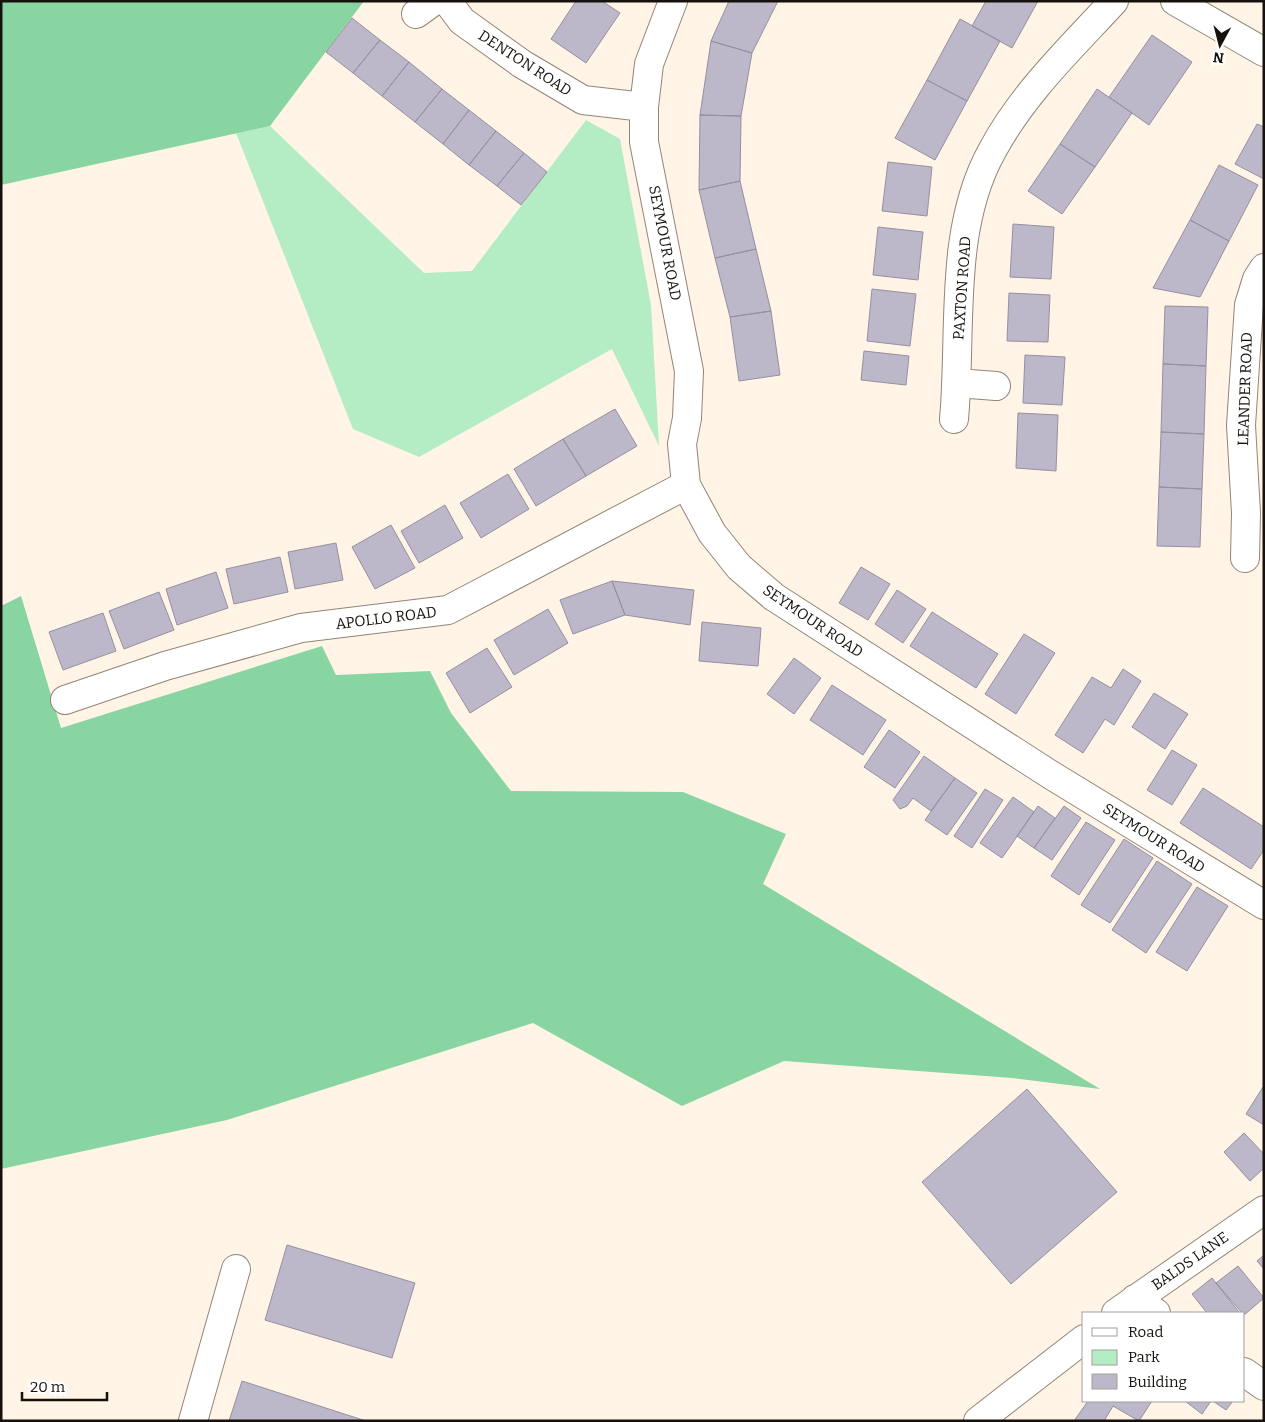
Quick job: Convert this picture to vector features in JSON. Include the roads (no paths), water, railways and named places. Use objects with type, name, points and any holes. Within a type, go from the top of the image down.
[{"type":"street","name":"DENTON ROAD","points":[[447,1],[462,21],[522,64],[582,100],[644,107]]},
{"type":"street","name":"SEYMOUR ROAD","points":[[673,1],[650,64],[644,107],[644,142],[689,371],[687,418],[682,444],[686,485],[717,540],[739,567],[774,597],[1051,775],[1264,905]]},
{"type":"street","name":"PAXTON ROAD","points":[[954,419],[961,266],[966,230],[977,186],[991,152],[1033,89],[1114,1]]},
{"type":"street","points":[[1175,1],[1264,52]]},
{"type":"street","name":"LEANDER ROAD","points":[[1245,558],[1255,513],[1241,425],[1249,305],[1257,279],[1264,268]]},
{"type":"street","points":[[957,383],[996,386]]},
{"type":"street","name":"APOLLO ROAD","points":[[65,700],[165,666],[301,628],[448,610],[686,485]]},
{"type":"street","name":"BALDS LANE","points":[[1136,1308],[1264,1210]]},
{"type":"street","points":[[194,1421],[236,1269]]},
{"type":"street","points":[[978,1421],[1082,1341]]},
{"type":"street","points":[[1245,1373],[1264,1386]]}]
